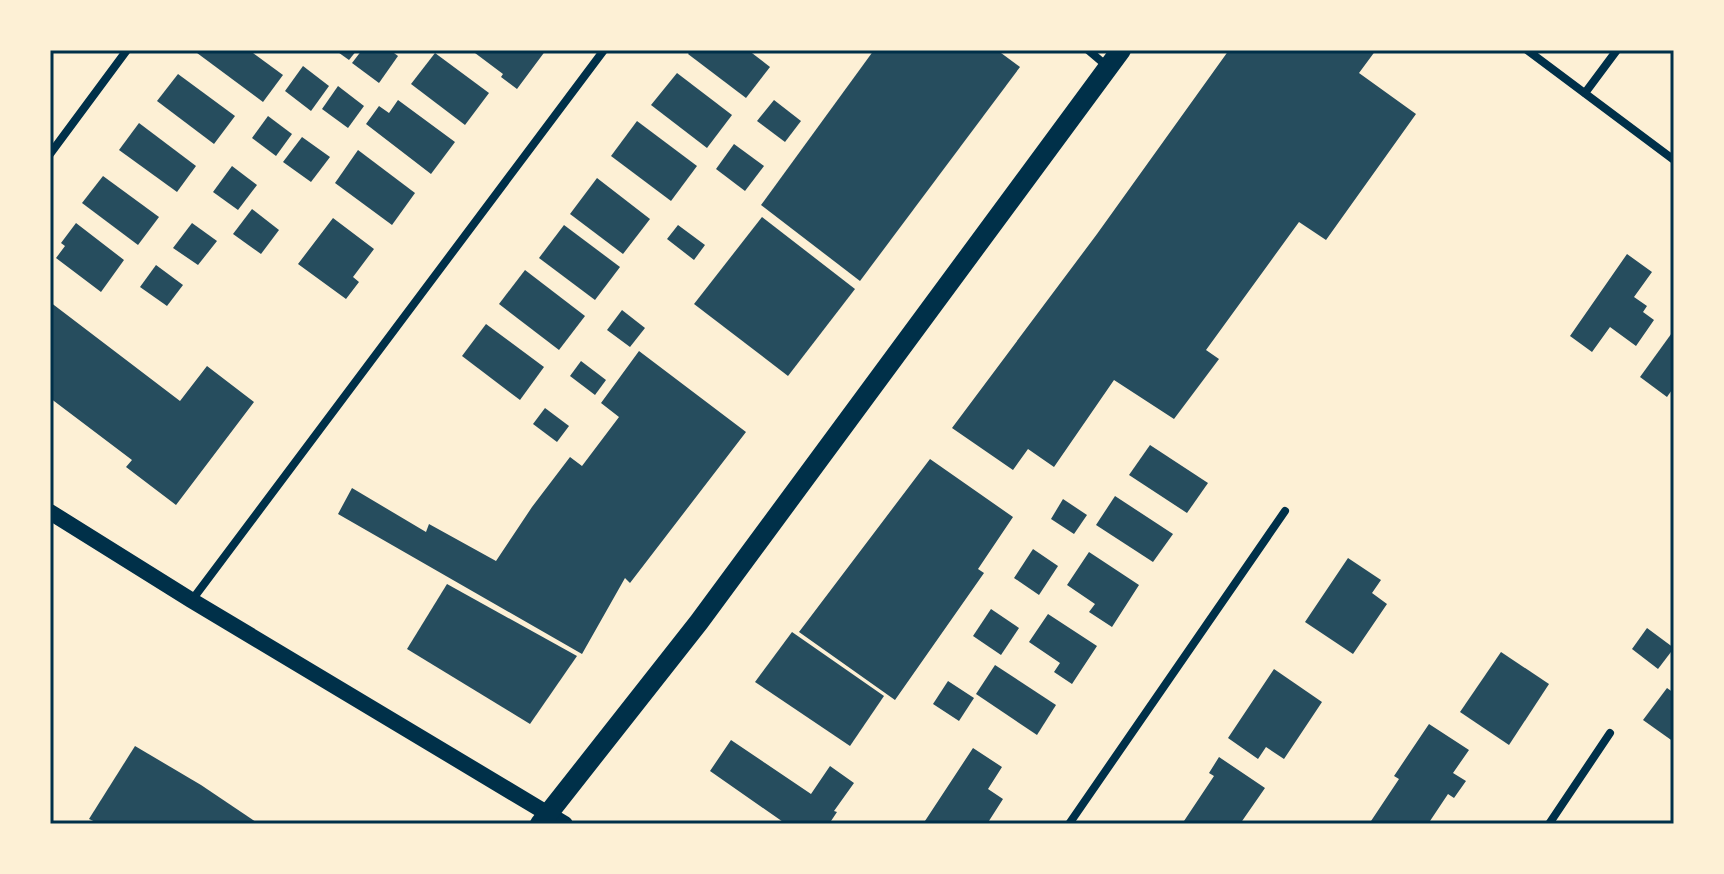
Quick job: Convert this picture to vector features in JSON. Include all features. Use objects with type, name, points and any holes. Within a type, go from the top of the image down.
[{"type":"main road","points":[[50,512],[551,821],[1121,50]]},
{"type":"street","points":[[50,154],[127,50]]},
{"type":"street","points":[[191,600],[604,50]]},
{"type":"street","points":[[1088,50],[1108,68]]},
{"type":"street","points":[[1527,50],[1674,160]]},
{"type":"street","points":[[1585,93],[1617,50]]},
{"type":"street","points":[[1069,824],[1285,511]]},
{"type":"street","points":[[1549,824],[1610,733]]},
{"type":"building","points":[[193,50],[249,50],[283,75],[263,102]]},
{"type":"building","points":[[335,50],[357,50],[349,60]]},
{"type":"building","points":[[362,50],[390,50],[398,56],[379,83],[352,63]]},
{"type":"building","points":[[471,50],[546,50],[517,89]]},
{"type":"building","points":[[691,50],[748,50],[770,67],[746,98],[688,54]]},
{"type":"building","points":[[874,50],[997,50],[1020,67],[860,281],[761,205]]},
{"type":"building","points":[[1229,50],[1376,50],[1359,73],[1416,114],[1326,240],[1299,222],[1206,350],[1219,359],[1174,419],[1114,380],[1054,467],[1028,449],[1013,470],[952,428]]},
{"type":"building","points":[[435,53],[489,93],[465,125],[411,84]]},
{"type":"building","points":[[303,66],[329,86],[311,111],[285,91]]},
{"type":"building","points":[[677,73],[732,115],[707,148],[651,105]]},
{"type":"building","points":[[178,74],[235,116],[214,144],[157,101]]},
{"type":"building","points":[[338,86],[364,106],[348,128],[322,109]]},
{"type":"building","points":[[398,100],[455,142],[431,174],[366,124],[379,106],[389,113]]},
{"type":"building","points":[[774,100],[801,121],[785,142],[757,121]]},
{"type":"building","points":[[268,116],[292,134],[276,156],[252,138]]},
{"type":"building","points":[[637,121],[697,166],[671,201],[611,156]]},
{"type":"building","points":[[139,123],[196,166],[177,192],[119,150]]},
{"type":"building","points":[[302,137],[330,157],[311,182],[283,162]]},
{"type":"building","points":[[734,144],[764,166],[745,191],[716,169]]},
{"type":"building","points":[[358,150],[415,193],[392,225],[335,183]]},
{"type":"building","points":[[232,166],[257,185],[238,210],[213,192]]},
{"type":"building","points":[[103,176],[159,217],[138,245],[82,203]]},
{"type":"building","points":[[597,178],[650,219],[623,254],[570,214]]},
{"type":"building","points":[[252,209],[279,230],[261,254],[233,234]]},
{"type":"building","points":[[762,217],[855,289],[788,376],[694,304]]},
{"type":"building","points":[[333,218],[374,249],[353,277],[359,282],[346,299],[298,264]]},
{"type":"building","points":[[76,223],[124,260],[101,292],[56,258],[65,246],[61,243]]},
{"type":"building","points":[[192,223],[217,241],[198,265],[173,248]]},
{"type":"building","points":[[564,225],[620,267],[595,300],[539,258]]},
{"type":"building","points":[[678,225],[705,245],[694,260],[667,239]]},
{"type":"building","points":[[1627,254],[1652,272],[1634,297],[1647,306],[1643,312],[1654,320],[1636,346],[1610,327],[1592,352],[1570,336]]},
{"type":"building","points":[[156,265],[183,285],[167,306],[140,287]]},
{"type":"building","points":[[525,270],[585,316],[559,350],[499,304]]},
{"type":"building","points":[[50,302],[180,401],[207,366],[254,402],[176,505],[126,467],[132,460],[50,398]]},
{"type":"building","points":[[622,310],[645,328],[630,347],[607,330]]},
{"type":"building","points":[[486,324],[544,367],[520,400],[462,356]]},
{"type":"building","points":[[1674,330],[1674,387],[1667,397],[1640,377]]},
{"type":"building","points":[[639,351],[746,432],[630,583],[625,578],[582,654],[338,514],[352,488],[426,532],[429,524],[496,561],[570,457],[582,466],[619,417],[601,403]]},
{"type":"building","points":[[581,361],[606,380],[595,395],[570,376]]},
{"type":"building","points":[[545,408],[569,426],[557,442],[533,424]]},
{"type":"building","points":[[1150,445],[1208,483],[1187,513],[1129,475]]},
{"type":"building","points":[[930,459],[1013,517],[978,569],[984,573],[895,700],[799,632]]},
{"type":"building","points":[[1115,496],[1173,534],[1153,562],[1096,525]]},
{"type":"building","points":[[1063,499],[1087,515],[1074,534],[1051,519]]},
{"type":"building","points":[[1033,549],[1058,566],[1039,595],[1014,578]]},
{"type":"building","points":[[1089,552],[1139,585],[1112,627],[1089,612],[1095,604],[1067,585]]},
{"type":"building","points":[[1348,558],[1381,580],[1372,593],[1387,604],[1353,654],[1305,622]]},
{"type":"building","points":[[447,584],[577,656],[530,724],[407,649]]},
{"type":"building","points":[[991,609],[1019,628],[1001,655],[973,636]]},
{"type":"building","points":[[1048,614],[1097,646],[1072,684],[1054,672],[1060,663],[1029,642]]},
{"type":"building","points":[[1647,628],[1674,648],[1658,669],[1632,649]]},
{"type":"building","points":[[792,632],[884,696],[850,746],[755,682]]},
{"type":"building","points":[[1501,652],[1549,684],[1509,745],[1460,712]]},
{"type":"building","points":[[995,665],[1056,705],[1037,735],[976,694]]},
{"type":"building","points":[[1274,669],[1322,702],[1284,759],[1266,747],[1258,759],[1228,738]]},
{"type":"building","points":[[948,681],[974,698],[959,721],[933,704]]},
{"type":"building","points":[[1667,688],[1674,693],[1674,742],[1643,720]]},
{"type":"building","points":[[1429,724],[1469,750],[1453,773],[1466,781],[1454,798],[1448,794],[1428,824],[1369,824],[1399,779],[1394,776]]},
{"type":"building","points":[[731,740],[811,794],[830,766],[854,783],[834,811],[837,812],[829,824],[786,824],[710,771]]},
{"type":"building","points":[[135,746],[259,824],[100,824],[89,819]]},
{"type":"building","points":[[973,748],[1002,767],[988,789],[1003,799],[987,824],[923,824]]},
{"type":"building","points":[[1219,757],[1265,788],[1240,824],[1189,824],[1184,821],[1214,776],[1209,773]]}]
